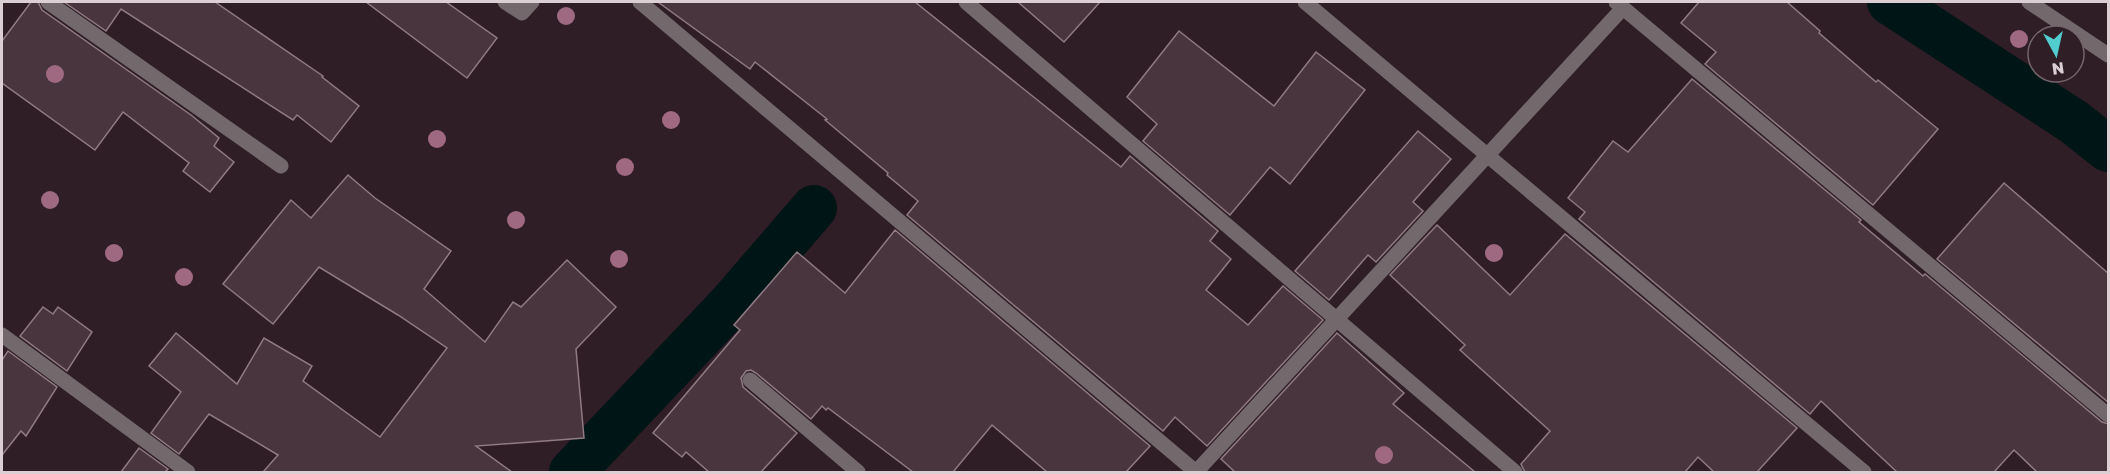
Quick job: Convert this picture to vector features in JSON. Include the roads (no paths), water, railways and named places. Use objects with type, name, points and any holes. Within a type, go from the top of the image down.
[{"type":"street","points":[[48,2],[281,166]]},
{"type":"street","points":[[505,2],[522,13],[532,2]]},
{"type":"street","points":[[640,2],[1196,472],[1487,155],[1619,5],[2109,415]]},
{"type":"street","points":[[966,2],[1515,472]]},
{"type":"street","points":[[1305,2],[1864,472]]},
{"type":"street","points":[[2029,2],[2109,55]]},
{"type":"street","points":[[2,335],[188,472]]},
{"type":"street","points":[[750,380],[858,472]]},
{"type":"waterway","points":[[1890,2],[2074,122],[2108,149]]},
{"type":"waterway","points":[[572,472],[732,303],[814,208]]}]
